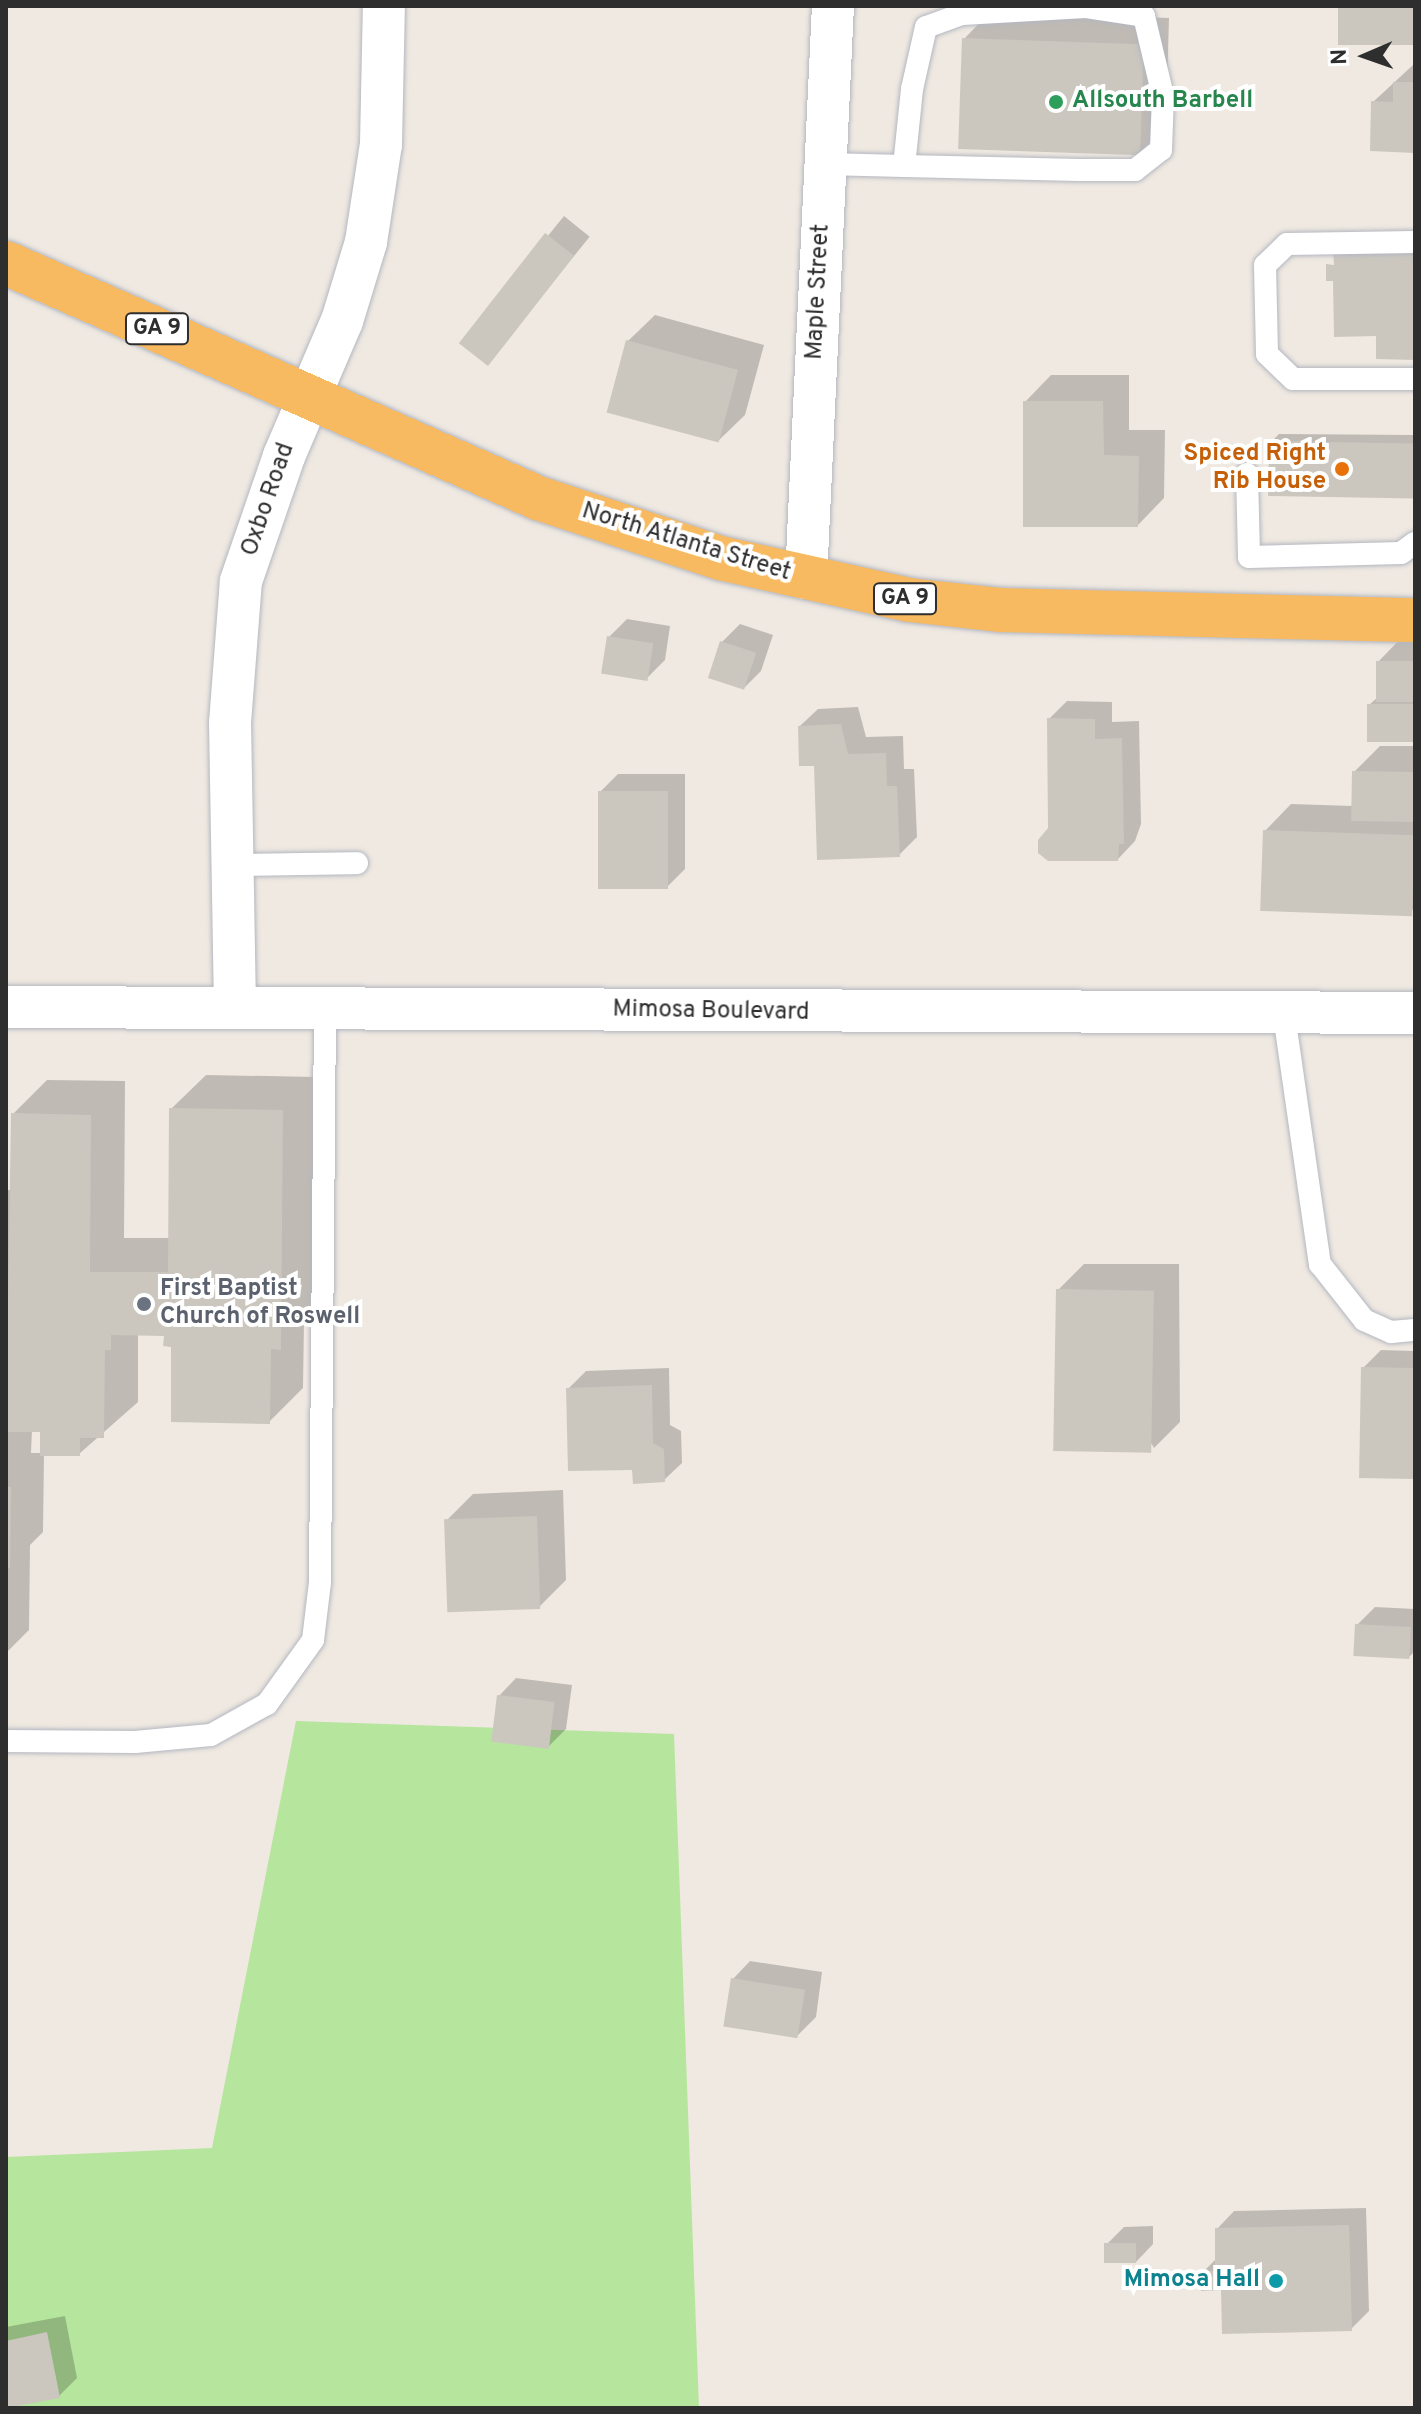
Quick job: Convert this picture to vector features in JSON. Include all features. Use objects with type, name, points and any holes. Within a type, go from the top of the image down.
[{"type":"highway","name":"North Atlanta Street","points":[[6,263],[538,498],[720,558],[909,600],[1001,610],[1415,620]]},
{"type":"street","name":"Oxbo Road","points":[[235,1008],[230,723],[241,581],[308,395],[342,321],[366,242],[381,144],[384,6]]},
{"type":"street","name":"Maple Street","points":[[806,578],[833,6]]},
{"type":"street","name":"Mimosa Boulevard","points":[[6,1007],[1284,1015],[1415,1013]]},
{"type":"lane","points":[[825,164],[904,166],[1135,170],[1161,150],[1163,96],[1144,16],[1069,7],[962,14],[926,27],[912,89],[904,166]]},
{"type":"lane","points":[[1415,242],[1287,244],[1265,265],[1267,354],[1293,379],[1415,379]]},
{"type":"lane","points":[[1247,474],[1249,557],[1401,553],[1415,543]]},
{"type":"lane","points":[[233,865],[357,863]]},
{"type":"lane","points":[[6,1741],[135,1742],[211,1735],[267,1704],[313,1640],[321,1552],[325,1009]]},
{"type":"lane","points":[[1284,1015],[1320,1264],[1364,1320],[1391,1332],[1415,1330]]},
{"type":"green space","points":[[296,1721],[674,1734],[699,2408],[6,2408],[6,2157],[212,2148]]},
{"type":"building","points":[[1338,6],[1415,6],[1415,45],[1338,45]]},
{"type":"building","points":[[962,38],[1144,44],[1140,155],[958,149]]},
{"type":"building","points":[[1393,82],[1415,82],[1415,153],[1370,151],[1371,101],[1393,102]]},
{"type":"building","points":[[545,233],[574,256],[488,366],[459,343]]},
{"type":"building","points":[[1415,250],[1415,360],[1376,359],[1376,336],[1334,337],[1333,281],[1326,281],[1326,264],[1334,265],[1333,251]]},
{"type":"building","points":[[626,340],[738,370],[719,442],[607,412]]},
{"type":"building","points":[[1023,401],[1103,401],[1104,455],[1139,456],[1138,527],[1023,527]]},
{"type":"building","name":"Spiced Right Rib House","points":[[1269,441],[1415,444],[1414,499],[1268,496]]},
{"type":"building","points":[[607,636],[653,643],[647,681],[601,674]]},
{"type":"building","points":[[720,641],[756,653],[744,690],[708,678]]},
{"type":"building","points":[[1376,661],[1415,661],[1415,702],[1376,702]]},
{"type":"building","points":[[1367,704],[1415,704],[1415,742],[1367,742]]},
{"type":"building","points":[[1047,718],[1095,719],[1095,739],[1122,738],[1124,844],[1119,844],[1118,861],[1048,861],[1038,853],[1038,840],[1048,828]]},
{"type":"building","points":[[841,724],[848,754],[886,753],[887,786],[897,786],[900,857],[817,860],[814,766],[799,766],[798,726]]},
{"type":"building","points":[[1352,771],[1415,772],[1414,822],[1351,821]]},
{"type":"building","points":[[598,791],[668,791],[668,889],[598,889]]},
{"type":"building","points":[[1263,830],[1415,835],[1412,916],[1260,911]]},
{"type":"building","name":"First Baptist Church of Roswell","points":[[169,1108],[283,1110],[281,1350],[271,1349],[270,1424],[171,1422],[171,1347],[163,1346],[164,1336],[111,1335],[111,1350],[105,1350],[104,1438],[80,1438],[80,1456],[40,1456],[40,1432],[6,1432],[11,1113],[91,1115],[90,1272],[168,1272]]},
{"type":"building","points":[[1056,1289],[1154,1291],[1151,1453],[1053,1451]]},
{"type":"building","points":[[1361,1367],[1415,1368],[1413,1479],[1359,1478]]},
{"type":"building","points":[[652,1385],[653,1443],[664,1449],[665,1482],[633,1484],[632,1470],[568,1471],[566,1388]]},
{"type":"building","points":[[6,1487],[11,1487],[10,1568],[6,1568]]},
{"type":"building","points":[[537,1516],[540,1609],[447,1612],[444,1519]]},
{"type":"building","points":[[1355,1624],[1411,1627],[1409,1659],[1353,1656]]},
{"type":"building","points":[[497,1695],[555,1702],[549,1749],[491,1742]]},
{"type":"building","points":[[731,1978],[805,1990],[797,2038],[723,2026]]},
{"type":"building","name":"Mimosa Hall","points":[[1349,2225],[1352,2331],[1222,2334],[1221,2290],[1201,2291],[1201,2271],[1215,2271],[1215,2228]]},
{"type":"building","points":[[1104,2243],[1136,2243],[1136,2263],[1104,2263]]},
{"type":"building","points":[[47,2332],[60,2398],[6,2408],[6,2341]]},
{"type":"place","name":"Allsouth Barbell","points":[[1056,102]]},
{"type":"place","name":"Spiced Right Rib House","points":[[1342,469]]},
{"type":"place","name":"First Baptist Church of Roswell","points":[[144,1304]]},
{"type":"place","name":"Mimosa Hall","points":[[1276,2281]]}]
